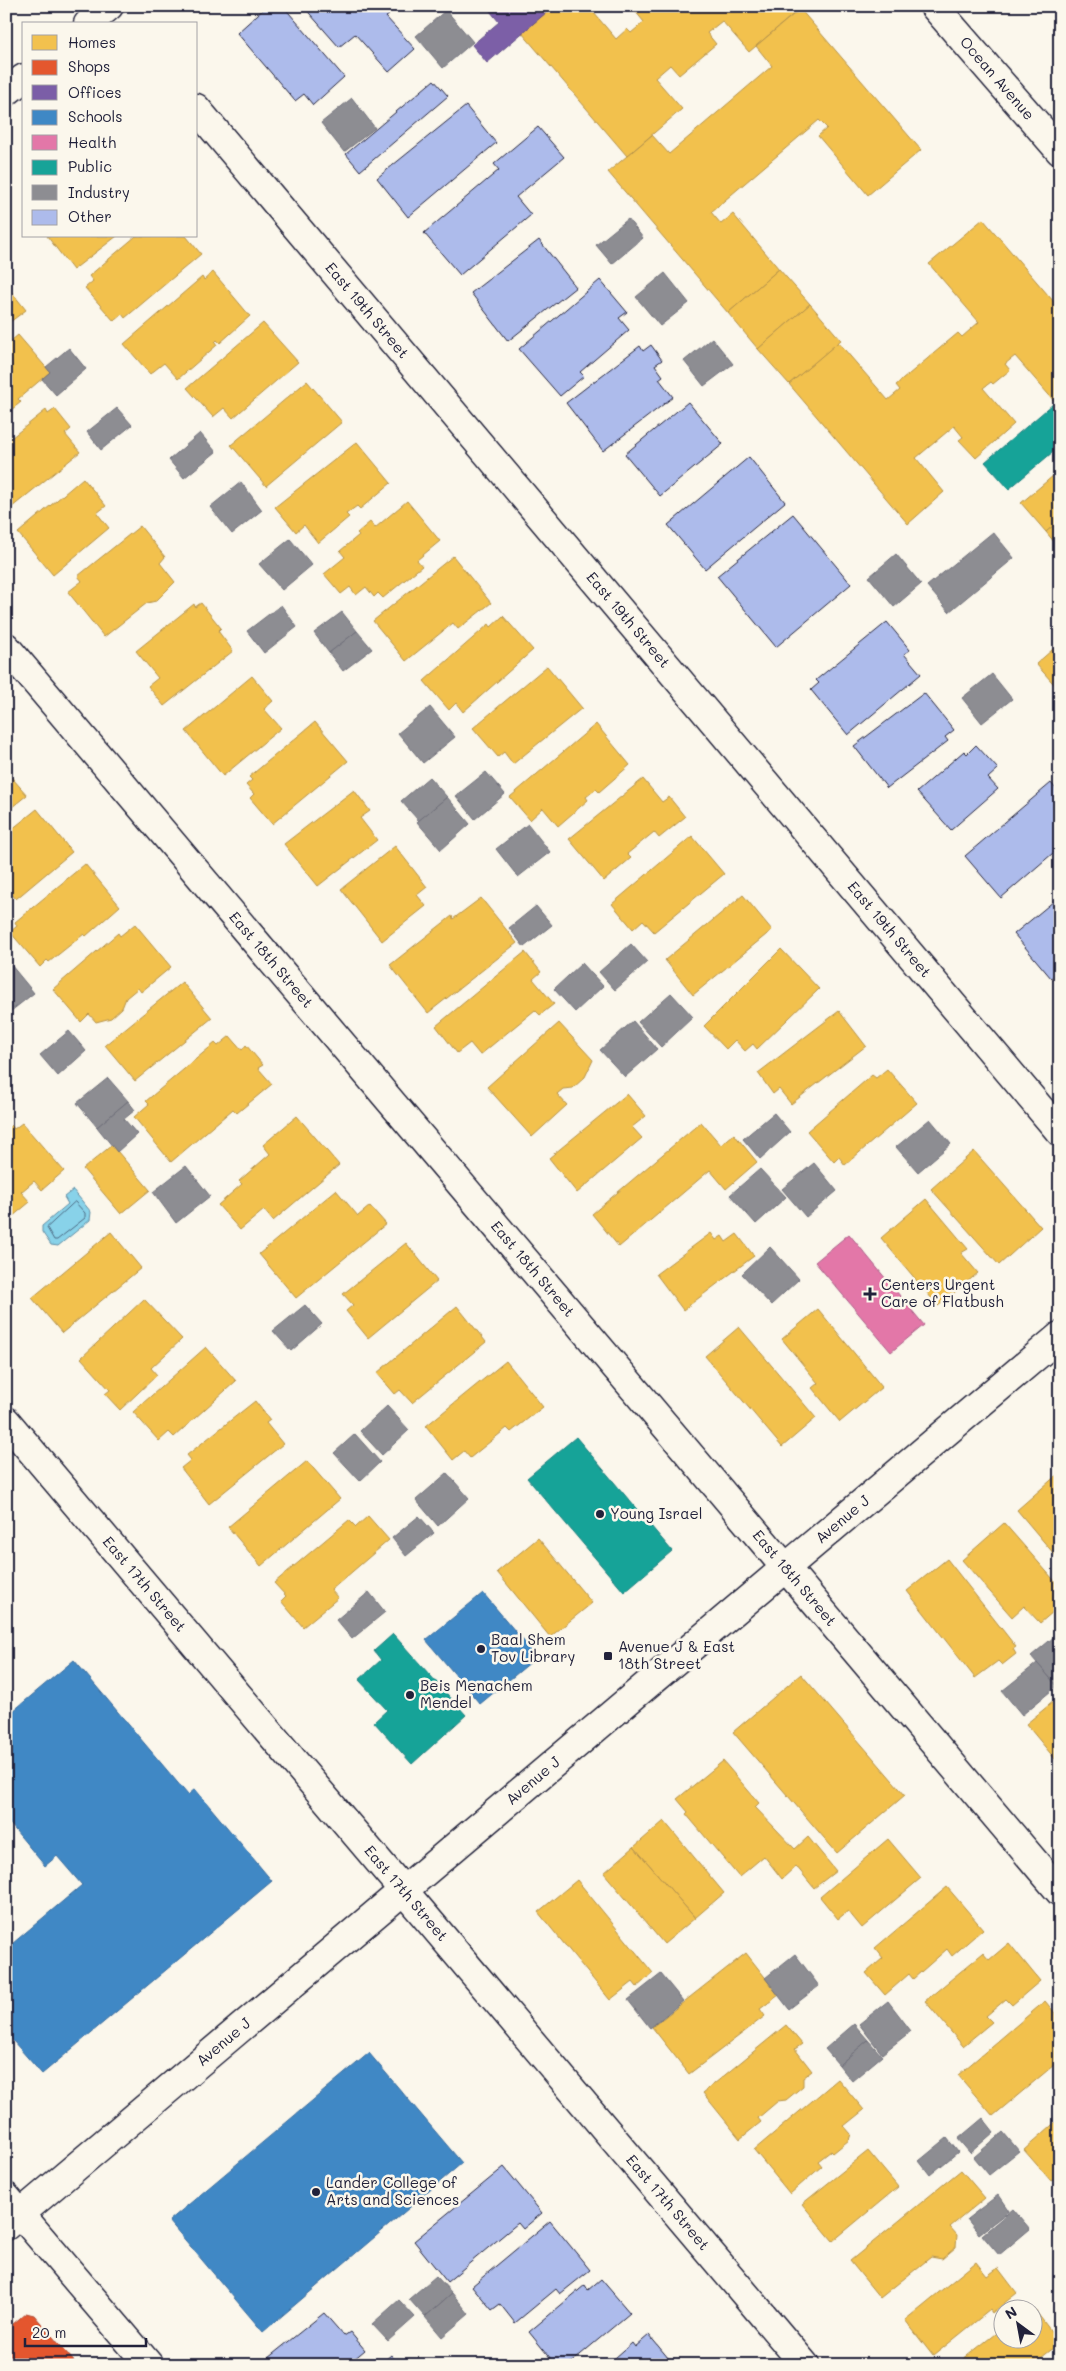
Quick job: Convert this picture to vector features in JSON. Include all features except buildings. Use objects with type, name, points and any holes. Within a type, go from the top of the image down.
[{"type":"street","points":[[90,22],[109,6],[122,22]]},
{"type":"street","name":"Ocean Avenue","points":[[934,6],[1060,151]]},
{"type":"street","points":[[6,92],[22,80]]},
{"type":"street","name":"East 19th Street","points":[[198,110],[1060,1132]]},
{"type":"street","name":"East 18th Street","points":[[6,647],[1060,1892]]},
{"type":"street","name":"Avenue J","points":[[11,2212],[404,1891],[1060,1336]]},
{"type":"street","name":"East 17th Street","points":[[6,1422],[805,2365]]},
{"type":"street","points":[[11,2212],[149,2365]]},
{"type":"water","points":[[73,1190],[91,1212],[90,1220],[58,1246],[51,1245],[42,1232],[42,1226],[68,1204],[64,1197]]},
{"type":"place","name":"Centers Urgent Care of Flatbush","points":[[870,1294]]},
{"type":"place","name":"Young Israel","points":[[600,1514]]},
{"type":"place","name":"Baal Shem Tov Library","points":[[481,1649]]},
{"type":"place","name":"Avenue J & East 18th Street","points":[[608,1656]]},
{"type":"place","name":"Beis Menachem Mendel","points":[[410,1695]]},
{"type":"place","name":"Lander College of Arts and Sciences","points":[[316,2192]]}]
